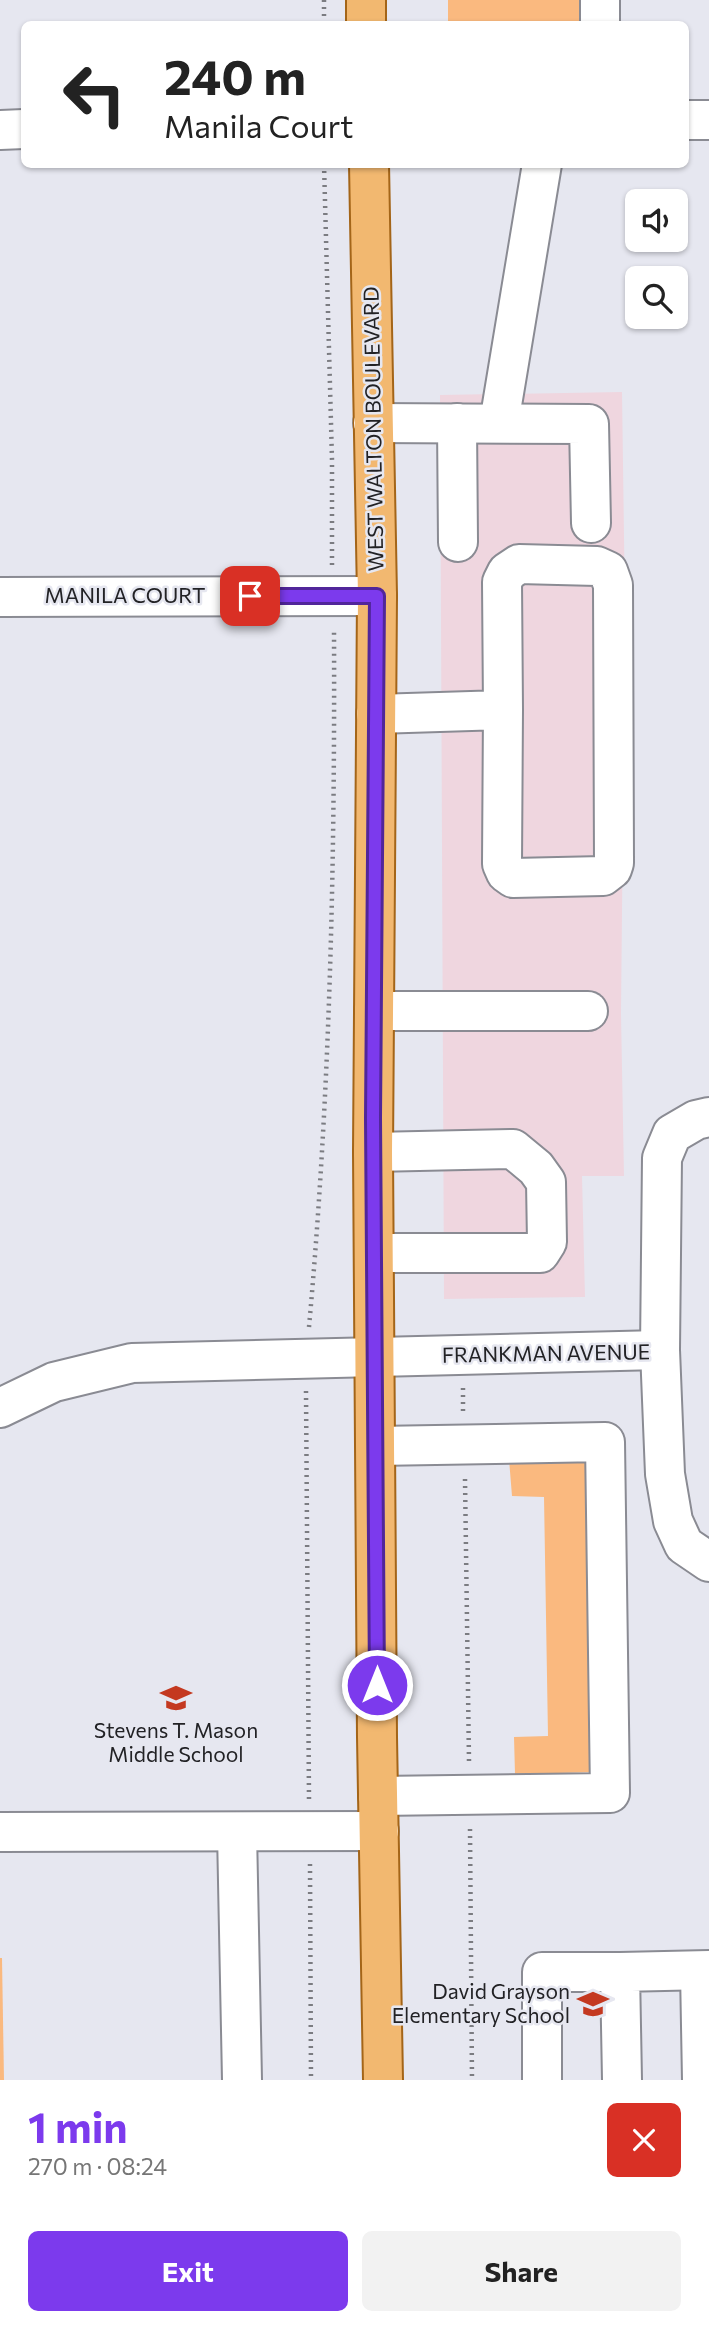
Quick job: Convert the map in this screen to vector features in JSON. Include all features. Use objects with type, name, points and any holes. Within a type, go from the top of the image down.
[{"type":"main road","points":[[366,0],[366,21]]},
{"type":"main road","name":"WEST WALTON BOULEVARD","points":[[369,168],[377,596],[373,1152],[383,2080]]},
{"type":"street","points":[[600,0],[600,21]]},
{"type":"street","points":[[689,120],[709,120]]},
{"type":"street","points":[[0,130],[21,129]]},
{"type":"street","points":[[499,423],[541,168]]},
{"type":"street","points":[[373,423],[589,424],[591,523]]},
{"type":"street","points":[[457,423],[458,542]]},
{"type":"street","points":[[519,564],[597,566],[608,571],[613,585],[614,863],[612,869],[603,876],[513,878],[506,873],[502,864],[503,710],[502,582],[507,572],[519,564]]},
{"type":"street","name":"MANILA COURT","points":[[0,597],[377,596]]},
{"type":"street","points":[[376,715],[503,710]]},
{"type":"street","points":[[374,1011],[588,1011]]},
{"type":"street","points":[[660,1350],[662,1158],[672,1134],[696,1120],[709,1117]]},
{"type":"street","points":[[373,1152],[513,1149],[536,1168],[546,1182],[547,1242],[540,1253],[374,1253]]},
{"type":"street","name":"FRANKMAN AVENUE","points":[[0,1408],[54,1381],[132,1363],[660,1350],[665,1474],[673,1521],[684,1545],[709,1562]]},
{"type":"street","points":[[0,1832],[309,1832],[379,1813],[470,1794],[610,1793],[605,1442],[376,1446]]},
{"type":"street","points":[[237,1832],[242,2080]]},
{"type":"street","points":[[542,2080],[542,1972],[704,1971],[702,2080]]},
{"type":"street","points":[[620,1972],[622,2080]]},
{"type":"path","points":[[324,0],[324,21]]},
{"type":"path","points":[[311,2080],[306,1358],[329,1032],[335,823],[332,460],[324,168]]},
{"type":"path","points":[[462,1354],[472,2080]]},
{"type":"shaded area","points":[[622,392],[625,609],[621,1014],[624,1176],[582,1176],[585,1297],[444,1299],[440,395]]},
{"type":"building","points":[[448,0],[589,0],[589,21],[448,21]]},
{"type":"building","points":[[594,1457],[601,1772],[515,1774],[514,1737],[548,1736],[544,1497],[512,1496],[509,1459]]},
{"type":"building","points":[[2,1958],[4,2080],[0,2080]]},
{"type":"place","name":"Stevens T. Mason Middle School","points":[[176,1698]]},
{"type":"place","name":"David Grayson Elementary School","points":[[593,2004]]},
{"type":"route","points":[[250,596],[377,596],[373,1118],[377,1685]]}]
